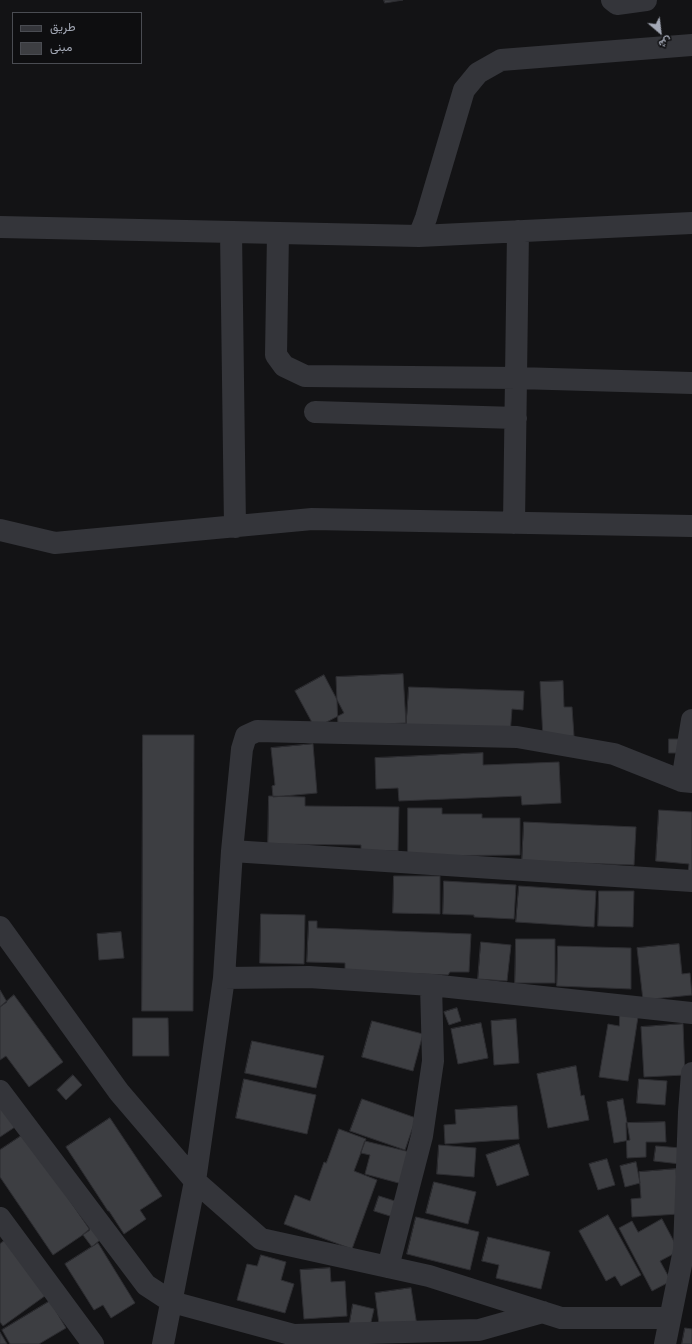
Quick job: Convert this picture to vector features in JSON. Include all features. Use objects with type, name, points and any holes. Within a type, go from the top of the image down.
[{"type":"street","points":[[612,0],[618,4],[646,0]]},
{"type":"street","points":[[419,236],[426,218],[464,90],[478,73],[501,60],[692,45]]},
{"type":"street","points":[[0,227],[419,236],[692,222]]},
{"type":"street","points":[[514,523],[518,231]]},
{"type":"street","points":[[231,232],[235,526]]},
{"type":"street","points":[[278,233],[276,356],[284,366],[305,376],[516,378],[692,383]]},
{"type":"street","points":[[315,412],[516,418]]},
{"type":"street","points":[[0,530],[55,543],[312,519],[692,526]]},
{"type":"street","points":[[163,1344],[195,1181],[224,978],[232,851],[242,749],[246,736],[257,731],[517,737],[614,754],[687,781],[692,720]]},
{"type":"street","points":[[232,851],[692,881]]},
{"type":"street","points":[[0,927],[119,1092],[195,1181],[261,1239],[429,1276],[561,1318],[670,1318]]},
{"type":"street","points":[[224,978],[309,977],[431,985],[692,1013]]},
{"type":"street","points":[[388,1267],[422,1136],[433,1062],[431,985]]},
{"type":"street","points":[[665,1344],[670,1318],[688,1250],[692,1073]]},
{"type":"street","points":[[0,1091],[146,1285],[172,1302],[294,1335],[479,1330],[543,1312]]},
{"type":"street","points":[[0,1218],[93,1344]]},
{"type":"building","points":[[384,0],[403,0],[385,3]]},
{"type":"building","points":[[403,674],[406,723],[338,726],[336,677]]},
{"type":"building","points":[[324,675],[344,713],[315,728],[295,691]]},
{"type":"building","points":[[563,681],[564,707],[572,707],[574,736],[543,738],[540,682]]},
{"type":"building","points":[[409,687],[524,691],[523,710],[512,709],[510,735],[406,730]]},
{"type":"building","points":[[143,735],[194,735],[193,1011],[142,1011]]},
{"type":"building","points":[[669,739],[680,739],[680,753],[669,753]]},
{"type":"building","points":[[313,744],[317,793],[273,797],[272,786],[275,785],[271,748]]},
{"type":"building","points":[[483,753],[483,765],[559,762],[561,803],[522,805],[521,796],[399,801],[398,788],[376,789],[375,758]]},
{"type":"building","points":[[269,796],[305,797],[305,806],[399,807],[398,851],[361,850],[361,845],[268,844]]},
{"type":"building","points":[[408,808],[442,808],[442,814],[482,814],[482,818],[520,818],[520,855],[408,856]]},
{"type":"building","points":[[659,810],[692,812],[692,874],[688,874],[689,864],[656,861]]},
{"type":"building","points":[[524,822],[636,827],[634,865],[522,861]]},
{"type":"building","points":[[394,876],[440,876],[440,914],[393,913]]},
{"type":"building","points":[[444,881],[516,885],[514,919],[443,914]]},
{"type":"building","points":[[519,886],[596,891],[594,927],[516,922]]},
{"type":"building","points":[[599,891],[634,891],[633,927],[598,926]]},
{"type":"building","points":[[261,914],[305,915],[304,964],[260,963]]},
{"type":"building","points":[[309,921],[317,921],[317,928],[471,934],[469,972],[450,972],[448,975],[345,971],[345,963],[307,962]]},
{"type":"building","points":[[121,932],[124,958],[99,960],[97,934]]},
{"type":"building","points":[[516,939],[555,939],[555,983],[515,983]]},
{"type":"building","points":[[481,942],[511,945],[507,981],[478,979]]},
{"type":"building","points":[[679,944],[682,974],[690,973],[692,995],[643,1000],[637,948]]},
{"type":"building","points":[[558,946],[631,948],[631,989],[557,986]]},
{"type":"building","points":[[0,990],[7,1002],[0,1007]]},
{"type":"building","points":[[14,995],[63,1062],[29,1087],[6,1056],[0,1060],[0,1007]]},
{"type":"building","points":[[457,1008],[461,1021],[449,1025],[444,1012]]},
{"type":"building","points":[[620,1015],[638,1017],[628,1081],[599,1077],[608,1024],[619,1026]]},
{"type":"building","points":[[133,1018],[168,1018],[169,1056],[133,1056]]},
{"type":"building","points":[[516,1019],[519,1063],[494,1065],[491,1021]]},
{"type":"building","points":[[372,1021],[423,1034],[413,1071],[362,1057]]},
{"type":"building","points":[[481,1023],[488,1058],[458,1064],[451,1029]]},
{"type":"building","points":[[683,1024],[685,1075],[644,1077],[641,1027]]},
{"type":"building","points":[[252,1041],[324,1056],[316,1088],[245,1073]]},
{"type":"building","points":[[576,1066],[581,1096],[584,1095],[589,1120],[548,1128],[537,1074]]},
{"type":"building","points":[[73,1075],[82,1085],[66,1100],[57,1090]]},
{"type":"building","points":[[244,1079],[316,1095],[307,1134],[236,1118]]},
{"type":"building","points":[[639,1079],[667,1081],[665,1105],[637,1103]]},
{"type":"building","points":[[362,1099],[416,1118],[405,1150],[350,1131]]},
{"type":"building","points":[[623,1099],[630,1140],[614,1143],[607,1102]]},
{"type":"building","points":[[0,1103],[15,1127],[0,1137]]},
{"type":"building","points":[[517,1106],[519,1139],[445,1144],[444,1125],[456,1124],[455,1110]]},
{"type":"building","points":[[110,1118],[162,1196],[140,1210],[146,1219],[124,1234],[66,1147]]},
{"type":"building","points":[[665,1122],[666,1142],[646,1142],[646,1157],[627,1158],[626,1123]]},
{"type":"building","points":[[339,1129],[366,1139],[354,1171],[377,1180],[352,1249],[284,1224],[295,1195],[310,1201],[324,1162],[326,1163]]},
{"type":"building","points":[[24,1134],[90,1230],[53,1255],[0,1177],[0,1150]]},
{"type":"building","points":[[365,1141],[414,1153],[406,1185],[365,1174],[370,1155],[361,1153]]},
{"type":"building","points":[[519,1144],[529,1175],[497,1186],[486,1155]]},
{"type":"building","points":[[439,1145],[476,1148],[474,1177],[437,1174]]},
{"type":"building","points":[[656,1146],[681,1148],[680,1164],[654,1161]]},
{"type":"building","points":[[607,1159],[615,1185],[598,1190],[589,1164]]},
{"type":"building","points":[[636,1162],[640,1183],[625,1187],[620,1166]]},
{"type":"building","points":[[676,1169],[679,1214],[632,1217],[631,1199],[641,1198],[639,1172]]},
{"type":"building","points":[[434,1182],[476,1192],[468,1224],[426,1213]]},
{"type":"building","points":[[379,1196],[398,1202],[393,1217],[374,1211]]},
{"type":"building","points":[[608,1215],[641,1275],[621,1286],[615,1276],[606,1281],[579,1231]]},
{"type":"building","points":[[416,1217],[479,1232],[470,1270],[407,1254]]},
{"type":"building","points":[[662,1219],[679,1251],[660,1261],[671,1281],[652,1291],[619,1228],[632,1221],[638,1232]]},
{"type":"building","points":[[91,1228],[101,1239],[92,1247],[83,1235]]},
{"type":"building","points":[[9,1237],[49,1293],[3,1326],[0,1322],[0,1244]]},
{"type":"building","points":[[488,1237],[550,1252],[541,1289],[496,1278],[499,1265],[482,1261]]},
{"type":"building","points":[[98,1243],[135,1303],[111,1318],[103,1305],[94,1310],[65,1264]]},
{"type":"building","points":[[261,1255],[286,1262],[281,1280],[294,1284],[285,1313],[237,1300],[247,1264],[257,1266]]},
{"type":"building","points":[[330,1268],[331,1282],[345,1281],[347,1316],[304,1319],[300,1270]]},
{"type":"building","points":[[411,1288],[417,1326],[380,1332],[375,1293]]},
{"type":"building","points":[[50,1301],[66,1328],[39,1344],[10,1344],[2,1330]]},
{"type":"building","points":[[353,1304],[374,1309],[369,1331],[349,1327]]},
{"type":"building","points":[[685,1328],[692,1329],[692,1344],[682,1344]]},
{"type":"building","points":[[0,1332],[7,1344],[0,1344]]}]
